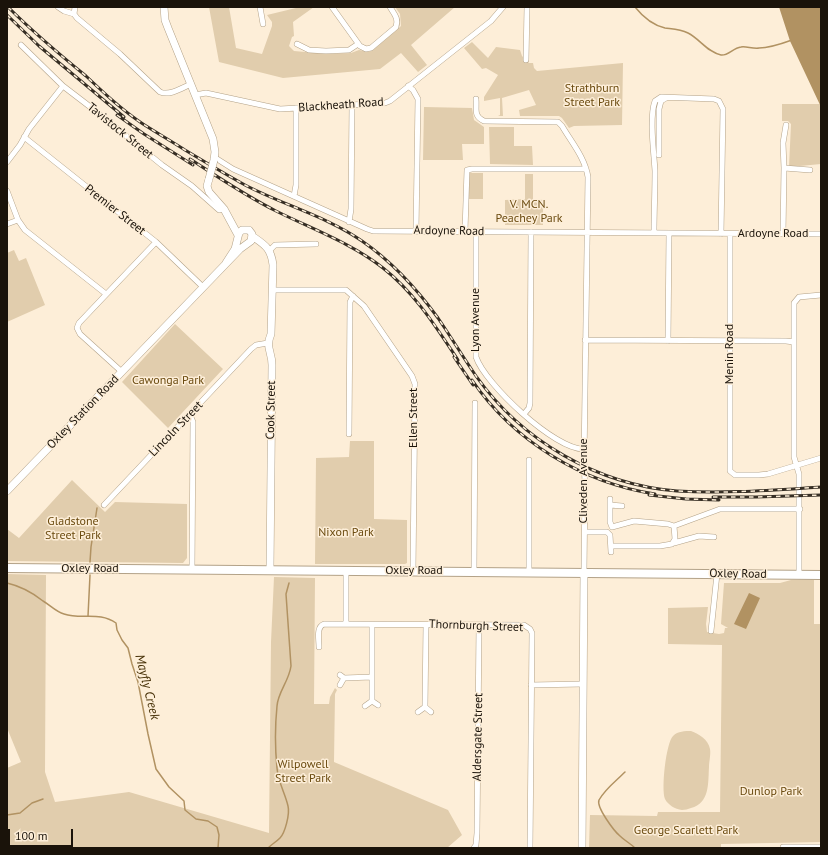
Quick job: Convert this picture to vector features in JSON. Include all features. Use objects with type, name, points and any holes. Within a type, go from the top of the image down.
[{"type":"main road","points":[[164,7],[165,20],[215,146],[214,159],[207,186],[209,192],[224,209],[240,242],[250,241],[269,251]]},
{"type":"main road","points":[[224,209],[229,212],[239,225],[251,232],[250,241]]},
{"type":"main road","points":[[238,237],[240,231],[244,229]]},
{"type":"main road","name":"Oxley Station Road","points":[[226,263],[235,249],[238,237]]},
{"type":"main road","name":"Oxley Station Road","points":[[7,491],[226,263],[250,241]]},
{"type":"main road","name":"Cook Street","points":[[269,251],[273,265],[272,334],[268,343],[272,356],[270,570]]},
{"type":"main road","name":"Oxley Road","points":[[7,568],[821,575]]},
{"type":"main road","name":"Cliveden Avenue","points":[[582,848],[584,572]]},
{"type":"street","points":[[58,7],[64,11],[74,14],[120,54],[160,92],[164,94],[170,93],[191,84]]},
{"type":"street","points":[[74,7],[74,14]]},
{"type":"street","points":[[260,7],[263,24]]},
{"type":"street","points":[[332,7],[358,44],[366,49],[371,48],[396,27],[398,22],[397,18],[390,7]]},
{"type":"street","name":"Blackheath Road","points":[[195,95],[206,93],[271,108],[296,108],[390,102],[490,21],[503,7]]},
{"type":"street","points":[[526,60],[527,7]]},
{"type":"street","name":"Tavistock Street","points":[[21,44],[63,86],[162,166],[192,186],[219,210],[224,209]]},
{"type":"street","points":[[297,44],[309,50],[326,52],[349,50],[358,44]]},
{"type":"street","points":[[7,162],[20,145],[29,129],[63,86]]},
{"type":"street","points":[[408,86],[413,90],[418,99],[416,231]]},
{"type":"street","points":[[654,233],[655,143],[653,106],[658,99],[667,98],[714,99],[719,101],[723,109],[721,234]]},
{"type":"street","name":"Cliveden Avenue","points":[[476,99],[476,114],[478,118],[484,121],[558,122],[584,161],[586,169],[588,178],[586,233],[584,572]]},
{"type":"street","points":[[349,222],[352,209],[352,105]]},
{"type":"street","points":[[294,196],[296,186],[296,108]]},
{"type":"street","points":[[782,234],[784,168],[783,143],[786,125]]},
{"type":"street","name":"Premier Street","points":[[24,137],[156,242],[203,287]]},
{"type":"street","points":[[655,143],[659,155]]},
{"type":"street","name":"Ardoyne Road","points":[[214,159],[349,222],[374,231],[821,234]]},
{"type":"street","points":[[784,168],[810,170]]},
{"type":"street","points":[[465,231],[466,173],[468,169],[586,169]]},
{"type":"street","points":[[7,192],[18,220],[25,230],[106,294]]},
{"type":"street","points":[[7,224],[18,220]]},
{"type":"street","name":"Lyon Avenue","points":[[476,232],[476,357],[478,363],[498,390],[524,414],[552,436],[574,448],[584,450]]},
{"type":"street","points":[[524,414],[529,408],[530,404],[531,232]]},
{"type":"street","points":[[668,341],[669,233]]},
{"type":"street","name":"Menin Road","points":[[730,234],[729,466],[732,473],[735,475],[759,475],[796,466]]},
{"type":"street","points":[[122,372],[80,334],[77,328],[79,323],[156,242]]},
{"type":"street","points":[[269,251],[275,245],[316,244]]},
{"type":"street","name":"Ellen Street","points":[[272,290],[346,290],[364,306],[414,380],[413,571]]},
{"type":"street","points":[[800,575],[799,474],[794,457],[794,303],[796,299],[803,296],[821,295]]},
{"type":"street","points":[[349,434],[350,302],[353,296]]},
{"type":"street","points":[[585,340],[794,342]]},
{"type":"street","name":"Lincoln Street","points":[[104,504],[251,349],[256,345],[268,343]]},
{"type":"street","points":[[474,572],[475,403]]},
{"type":"street","points":[[190,415],[193,422],[192,570]]},
{"type":"street","points":[[796,466],[821,458]]},
{"type":"street","points":[[529,460],[529,572]]},
{"type":"street","points":[[610,499],[610,522],[612,527]]},
{"type":"street","points":[[610,505],[622,506]]},
{"type":"street","points":[[584,532],[607,532],[612,527],[634,521],[668,524],[674,526],[720,509],[800,509]]},
{"type":"street","points":[[674,526],[674,543]]},
{"type":"street","points":[[607,532],[610,535],[611,552]]},
{"type":"street","points":[[611,546],[666,546],[698,536],[714,537]]},
{"type":"street","points":[[346,571],[346,624]]},
{"type":"street","points":[[711,631],[717,574]]},
{"type":"street","name":"Thornburgh Street","points":[[319,647],[319,629],[321,625],[324,624],[524,626],[530,629],[532,633],[530,848]]},
{"type":"street","points":[[372,625],[372,701]]},
{"type":"street","points":[[425,707],[426,625]]},
{"type":"street","name":"Aldersgate Street","points":[[474,848],[476,845],[477,834],[479,626]]},
{"type":"street","points":[[340,685],[342,677],[372,677]]},
{"type":"street","points":[[532,685],[583,684]]},
{"type":"street","points":[[365,706],[372,701]]},
{"type":"street","points":[[372,701],[378,706]]},
{"type":"street","points":[[425,707],[431,712]]},
{"type":"street","points":[[418,712],[425,707]]},
{"type":"street","points":[[783,847],[821,847]]},
{"type":"green space","points":[[209,7],[229,7],[236,48],[262,54],[272,26],[272,22],[267,15],[300,7],[314,7],[293,22],[294,36],[292,37],[289,46],[294,51],[328,54],[351,53],[359,50],[369,52],[373,50],[401,26],[400,14],[395,7],[455,7],[411,45],[427,65],[418,72],[401,53],[380,69],[283,78],[219,62]]},
{"type":"green space","name":"Strathburn Street Park","points":[[472,42],[488,58],[496,47],[520,50],[522,56],[529,63],[533,63],[534,68],[537,71],[623,63],[622,125],[574,126],[569,128],[559,116],[520,116],[519,110],[536,105],[529,90],[502,98],[503,116],[498,116],[500,115],[500,98],[484,101],[484,97],[498,75],[486,68],[482,69],[464,48]]},
{"type":"green space","points":[[782,104],[820,104],[821,164],[789,167],[791,124],[788,121],[782,121]]},
{"type":"green space","points":[[424,107],[472,108],[474,120],[484,127],[484,144],[462,144],[463,160],[423,160]]},
{"type":"green space","points":[[489,127],[514,127],[514,146],[532,146],[533,165],[490,164]]},
{"type":"green space","points":[[469,173],[483,173],[483,199],[469,199]]},
{"type":"green space","name":"V. MCN. Peachey Park","points":[[525,174],[533,174],[533,199],[543,200],[543,225],[505,225],[505,200],[525,199]]},
{"type":"green space","points":[[14,250],[19,261],[26,258],[45,305],[7,322],[7,253]]},
{"type":"green space","name":"Cawonga Park","points":[[175,324],[223,369],[168,428],[122,382]]},
{"type":"green space","name":"Nixon Park","points":[[350,441],[374,441],[374,519],[407,520],[407,563],[405,564],[315,564],[316,458],[349,457]]},
{"type":"green space","name":"Gladstone Street Park","points":[[72,480],[105,512],[115,502],[187,504],[187,558],[183,563],[7,561],[7,529],[19,538]]},
{"type":"green space","name":"Wilpowell Street Park","points":[[7,574],[46,575],[45,772],[55,802],[129,792],[269,833],[271,642],[274,577],[315,578],[314,704],[329,704],[330,697],[335,688],[337,690],[335,694],[334,762],[448,810],[462,835],[447,848],[7,848],[7,768],[21,762],[7,728]]},
{"type":"green space","name":"Dunlop Park","points":[[791,580],[814,580],[814,624],[821,624],[821,842],[721,844],[721,848],[589,848],[590,815],[657,816],[658,812],[720,812],[722,645],[668,644],[668,608],[708,607],[706,624],[707,632],[719,634],[724,633],[725,628],[728,628],[721,624],[724,583],[780,583]]},
{"type":"green space","points":[[684,731],[691,731],[703,737],[709,745],[708,786],[702,802],[688,809],[682,810],[672,806],[665,799],[664,786],[666,756],[670,740],[675,734]]},
{"type":"shaded area","points":[[779,7],[821,7],[821,107],[790,41]]},
{"type":"shaded area","points":[[749,593],[760,598],[746,629],[734,624]]},
{"type":"waterway","points":[[635,7],[652,23],[660,27],[688,33],[712,51],[721,55],[741,47],[767,47],[792,40]]},
{"type":"waterway","points":[[90,562],[97,508]]},
{"type":"waterway","points":[[88,616],[90,575]]},
{"type":"waterway","name":"Mayfly Creek","points":[[7,583],[31,593],[61,613],[71,616],[103,617],[116,623],[117,630],[128,648],[138,682],[156,769],[169,787],[184,801],[185,810],[196,819],[208,821],[217,827],[219,835],[218,848]]},
{"type":"waterway","points":[[268,848],[282,836],[288,818],[288,806],[278,773],[276,753],[276,714],[281,691],[288,677],[291,666],[286,594],[289,583]]},
{"type":"waterway","points":[[625,772],[604,792],[599,800],[599,803],[606,819],[622,838],[635,848]]},
{"type":"waterway","points":[[7,815],[20,813],[32,803],[43,799]]},
{"type":"railway","points":[[8,7],[113,101],[143,124],[245,185],[348,232],[383,257],[403,276],[438,318],[476,376],[495,399],[516,421],[564,456],[619,480],[648,487],[677,491],[731,492],[821,487]]},
{"type":"railway","points":[[7,15],[39,46],[124,117]]},
{"type":"railway","points":[[117,115],[193,165]]},
{"type":"railway","points":[[190,159],[254,199],[345,244],[371,259],[395,278],[415,299],[458,360]]},
{"type":"railway","points":[[454,357],[473,385]]},
{"type":"railway","points":[[472,380],[489,402],[508,422],[529,440],[552,456],[576,469],[602,480],[655,494]]},
{"type":"railway","points":[[649,495],[686,499],[719,500]]},
{"type":"railway","points":[[713,497],[821,495]]},
{"type":"park label","name":"George Scarlett Park","points":[[686,831]]}]
